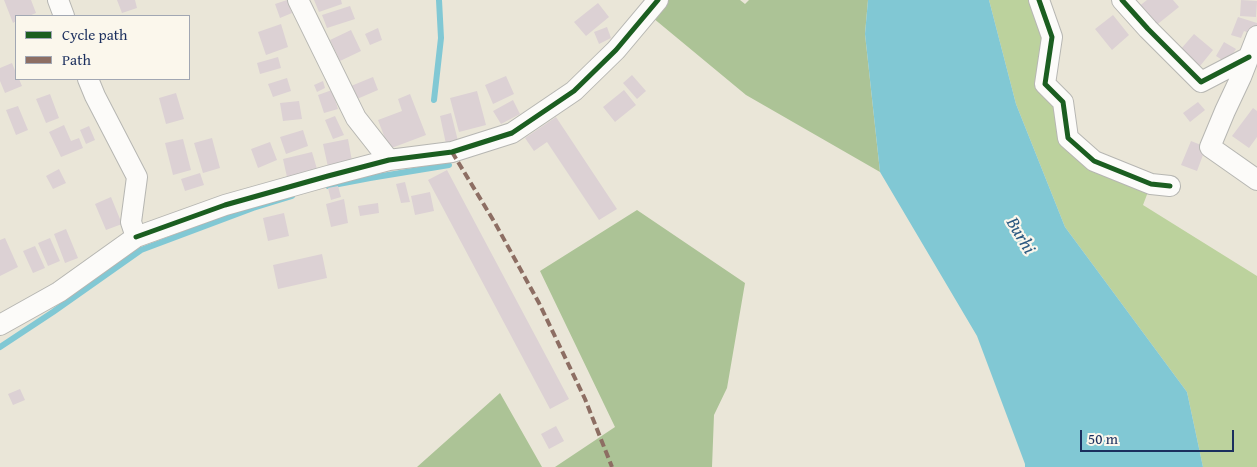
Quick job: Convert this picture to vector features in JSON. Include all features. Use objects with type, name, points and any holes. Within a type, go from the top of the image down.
[{"type":"street","points":[[58,0],[64,15]]},
{"type":"street","points":[[298,0],[356,118],[389,160]]},
{"type":"street","points":[[0,325],[59,292],[136,237],[225,205],[328,176],[389,160],[452,152],[512,133],[574,91],[616,50],[658,0]]},
{"type":"street","points":[[1039,0],[1052,37],[1044,84],[1063,102],[1068,138],[1094,161],[1151,184],[1170,186]]},
{"type":"street","points":[[1122,0],[1201,82],[1249,57]]},
{"type":"street","points":[[1257,36],[1210,147],[1257,180]]},
{"type":"street","points":[[88,80],[137,177],[131,222],[136,237]]},
{"type":"green space","points":[[658,0],[740,0],[745,4],[749,0],[868,0],[865,34],[880,172],[746,95],[647,13]]},
{"type":"green space","points":[[989,0],[1039,0],[1052,37],[1045,83],[1067,133],[1151,184],[1143,205],[1257,276],[1257,467],[1203,467],[1187,392],[1065,227],[1016,104]]},
{"type":"green space","points":[[637,210],[745,283],[727,388],[714,415],[712,467],[555,467],[615,427],[540,271]]},
{"type":"green space","points":[[500,393],[542,467],[417,467]]},
{"type":"water","name":"Burhi","points":[[868,0],[989,0],[1016,104],[1065,227],[1187,392],[1203,467],[1025,467],[977,336],[880,172],[865,34]]},
{"type":"building","points":[[4,0],[31,0],[36,13],[31,15],[15,15],[15,22],[13,23]]},
{"type":"building","points":[[117,0],[135,0],[137,8],[122,13]]},
{"type":"building","points":[[287,0],[292,13],[280,18],[275,4]]},
{"type":"building","points":[[314,0],[341,0],[342,4],[319,12]]},
{"type":"building","points":[[1147,0],[1173,0],[1179,7],[1154,27],[1138,7]]},
{"type":"building","points":[[1241,0],[1257,1],[1256,17],[1240,16]]},
{"type":"building","points":[[598,3],[609,17],[586,36],[574,22]]},
{"type":"building","points":[[350,6],[355,19],[327,28],[322,15]]},
{"type":"building","points":[[1113,15],[1129,35],[1112,50],[1095,29]]},
{"type":"building","points":[[1238,17],[1257,23],[1255,35],[1244,31],[1241,38],[1231,35]]},
{"type":"building","points":[[281,24],[288,47],[266,55],[258,32]]},
{"type":"building","points":[[607,27],[611,38],[599,44],[594,32]]},
{"type":"building","points":[[378,28],[382,40],[370,45],[365,34]]},
{"type":"building","points":[[351,30],[361,51],[340,61],[330,40]]},
{"type":"building","points":[[1194,34],[1213,50],[1200,66],[1180,50]]},
{"type":"building","points":[[1224,42],[1236,49],[1227,63],[1216,56]]},
{"type":"building","points":[[278,57],[281,68],[260,74],[257,63]]},
{"type":"building","points":[[12,63],[15,70],[15,80],[19,80],[22,86],[5,93],[0,81],[0,68]]},
{"type":"building","points":[[632,75],[646,91],[637,99],[623,83]]},
{"type":"building","points":[[506,76],[514,94],[493,104],[485,85]]},
{"type":"building","points":[[373,77],[378,90],[357,99],[351,86]]},
{"type":"building","points":[[287,78],[291,91],[273,97],[268,84]]},
{"type":"building","points":[[323,81],[325,88],[317,92],[314,85]]},
{"type":"building","points":[[332,90],[338,109],[324,113],[318,95]]},
{"type":"building","points":[[624,90],[636,105],[615,122],[603,107]]},
{"type":"building","points":[[477,91],[486,125],[459,132],[450,98]]},
{"type":"building","points":[[176,93],[184,119],[166,124],[159,98]]},
{"type":"building","points":[[50,94],[59,118],[46,123],[36,99]]},
{"type":"building","points":[[410,94],[426,135],[389,149],[378,120],[402,111],[398,99]]},
{"type":"building","points":[[513,100],[520,114],[501,124],[493,111]]},
{"type":"building","points":[[299,101],[302,119],[283,121],[280,103]]},
{"type":"building","points":[[1198,102],[1205,110],[1190,122],[1183,113]]},
{"type":"building","points":[[18,106],[28,130],[16,135],[6,110]]},
{"type":"building","points":[[1253,108],[1257,111],[1257,137],[1249,148],[1232,136]]},
{"type":"building","points":[[451,113],[458,141],[446,144],[440,116]]},
{"type":"building","points":[[335,116],[344,135],[333,139],[325,120]]},
{"type":"building","points":[[556,117],[617,209],[599,220],[547,142],[534,151],[525,138]]},
{"type":"building","points":[[64,125],[71,141],[79,138],[83,148],[61,157],[49,132]]},
{"type":"building","points":[[89,126],[95,140],[86,144],[80,130]]},
{"type":"building","points":[[303,130],[308,146],[286,154],[280,137]]},
{"type":"building","points":[[212,138],[220,168],[203,173],[194,143]]},
{"type":"building","points":[[183,139],[191,170],[173,175],[165,143]]},
{"type":"building","points":[[348,139],[352,161],[328,167],[323,144]]},
{"type":"building","points":[[1191,141],[1206,147],[1197,171],[1181,165]]},
{"type":"building","points":[[270,142],[277,160],[258,168],[251,149]]},
{"type":"building","points":[[312,152],[317,169],[287,177],[283,159]]},
{"type":"building","points":[[59,169],[66,183],[53,189],[46,176]]},
{"type":"building","points":[[447,170],[569,399],[550,409],[428,180]]},
{"type":"building","points":[[200,173],[204,185],[185,191],[181,179]]},
{"type":"building","points":[[405,182],[410,202],[401,203],[396,184]]},
{"type":"building","points":[[338,186],[341,197],[331,200],[328,188]]},
{"type":"building","points":[[430,192],[434,211],[415,215],[411,196]]},
{"type":"building","points":[[111,197],[122,224],[106,230],[95,204]]},
{"type":"building","points":[[344,199],[348,223],[331,227],[326,204]]},
{"type":"building","points":[[378,203],[379,213],[360,216],[358,206]]},
{"type":"building","points":[[284,213],[289,236],[268,241],[263,218]]},
{"type":"building","points":[[66,229],[78,258],[65,263],[54,234]]},
{"type":"building","points":[[5,238],[18,267],[0,276],[0,240]]},
{"type":"building","points":[[50,238],[60,261],[48,266],[38,243]]},
{"type":"building","points":[[35,246],[45,268],[33,273],[23,251]]},
{"type":"building","points":[[322,254],[327,278],[278,289],[273,265]]},
{"type":"building","points":[[20,389],[25,400],[13,405],[8,394]]},
{"type":"building","points":[[556,426],[564,441],[549,449],[541,434]]},
{"type":"waterway","points":[[434,100],[441,38],[439,0]]},
{"type":"waterway","points":[[328,186],[449,165]]},
{"type":"waterway","points":[[0,347],[141,250],[253,208],[292,196]]},
{"type":"marked path","points":[[452,152],[495,223],[539,303],[585,399],[612,467]]},
{"type":"cycle path","points":[[136,237],[225,205],[328,176],[389,160],[452,152],[512,133],[574,91],[616,50],[658,0]]},
{"type":"cycle path","points":[[1039,0],[1052,37],[1045,84],[1063,102],[1068,138],[1094,161],[1151,184],[1170,186]]},
{"type":"cycle path","points":[[1122,0],[1201,82],[1249,57]]}]
